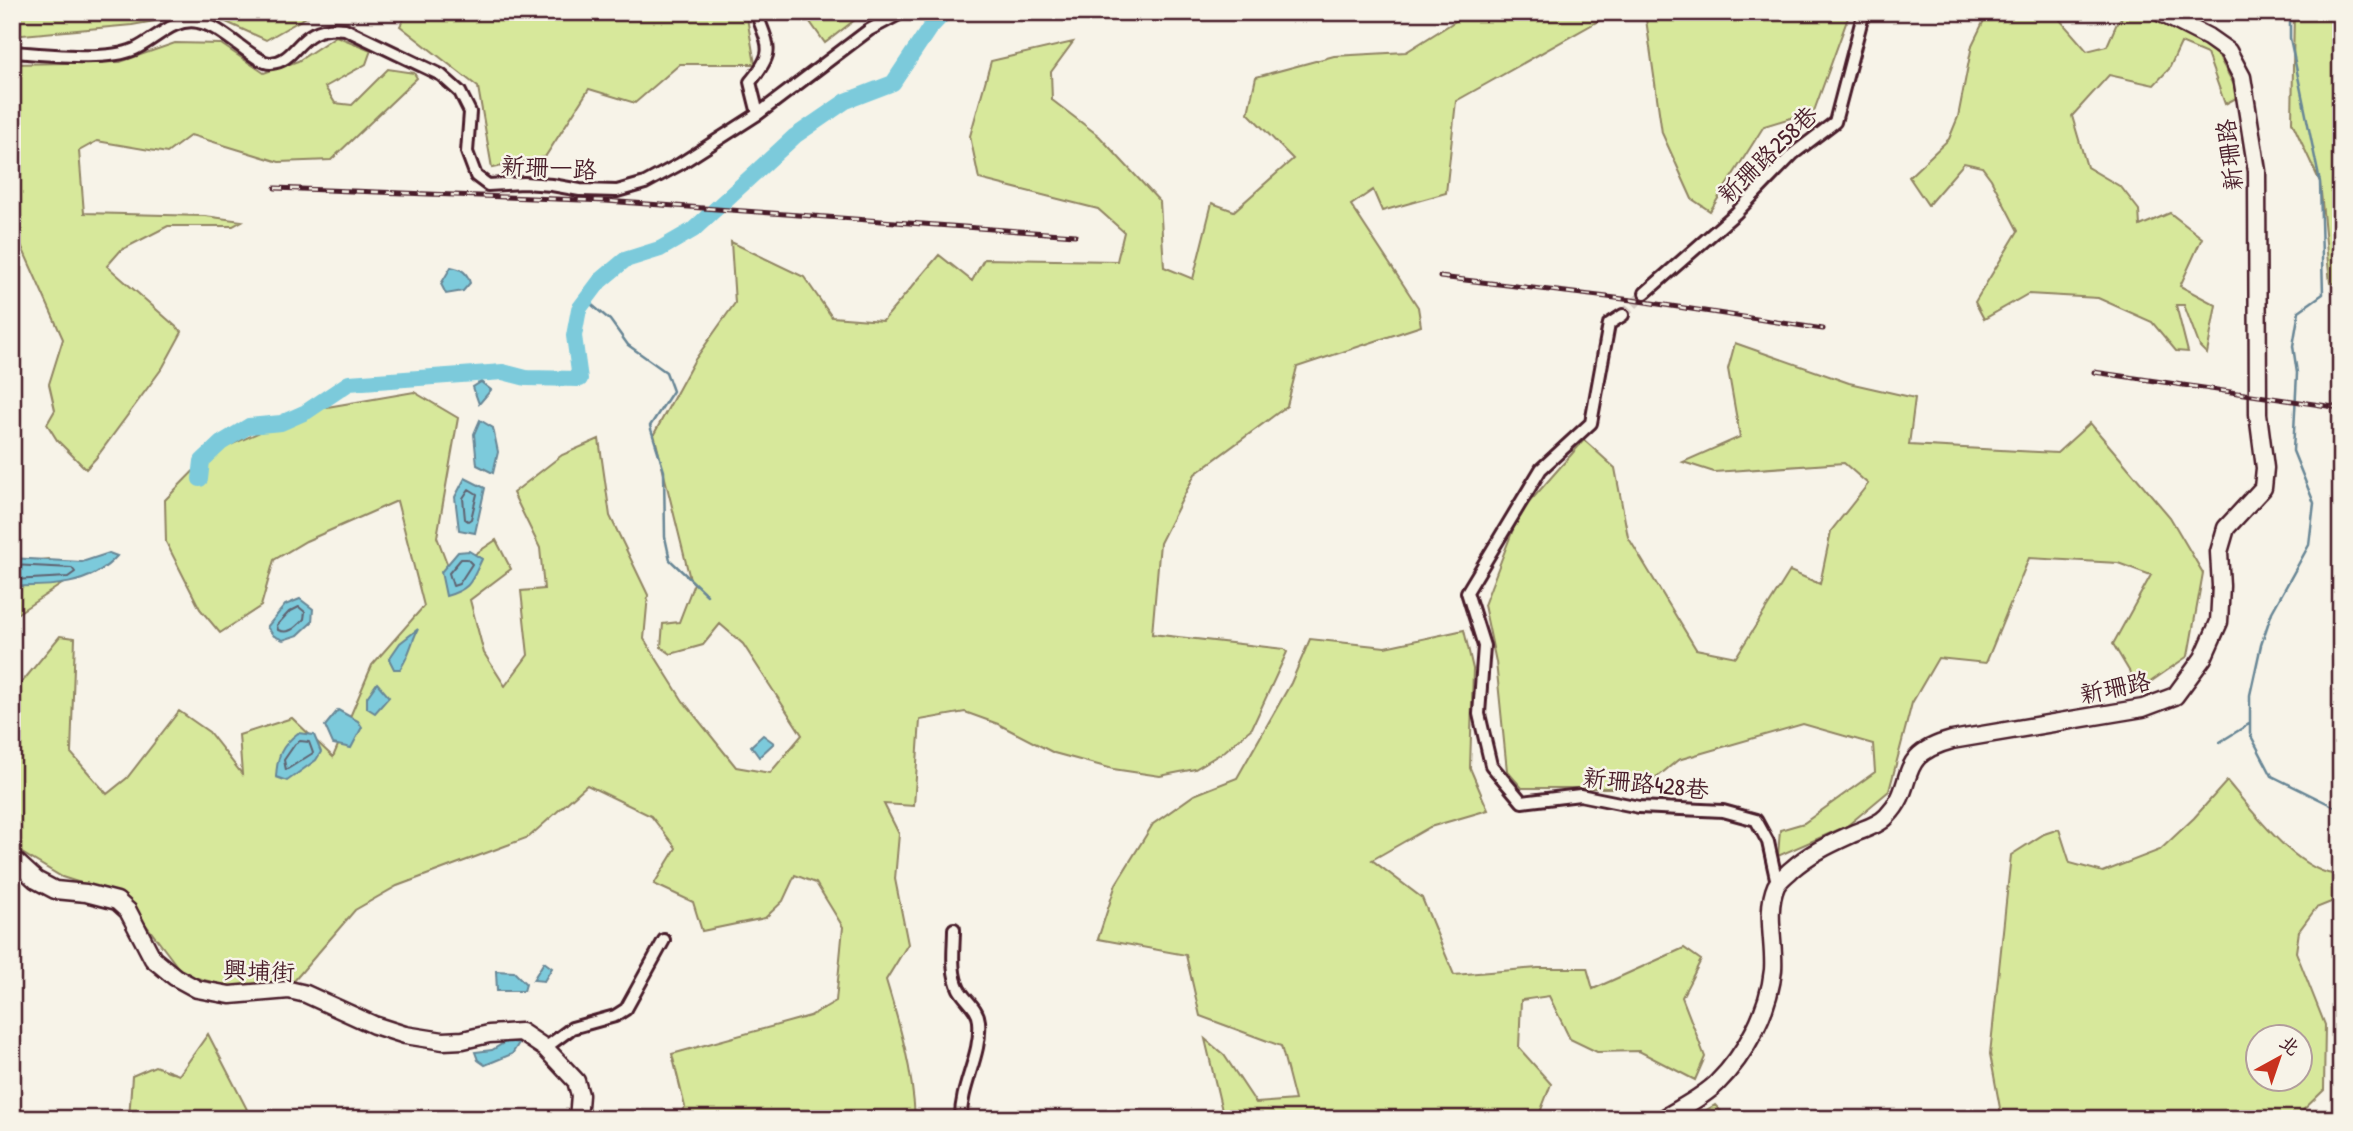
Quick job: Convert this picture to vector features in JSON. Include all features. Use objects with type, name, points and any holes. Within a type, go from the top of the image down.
[{"type":"street","points":[[756,12],[769,47],[769,55],[750,82],[758,114]]},
{"type":"street","name":"新珊一路","points":[[12,52],[97,55],[132,51],[170,27],[195,21],[211,25],[231,37],[266,64],[285,58],[305,37],[316,31],[329,27],[345,29],[440,75],[460,92],[470,112],[467,152],[476,176],[488,185],[524,183],[580,190],[617,191],[645,183],[680,164],[758,114],[869,30],[903,12]]},
{"type":"street","name":"新珊路258巷","points":[[1645,293],[1737,213],[1793,154],[1835,122],[1866,12]]},
{"type":"street","name":"新珊路","points":[[1777,883],[1806,857],[1884,819],[1898,804],[1908,771],[1918,754],[1933,745],[2143,708],[2175,696],[2203,658],[2219,622],[2219,552],[2226,528],[2263,488],[2265,468],[2258,414],[2257,171],[2242,77],[2228,51],[2208,37],[2159,12]]},
{"type":"street","name":"新珊路428巷","points":[[1623,315],[1609,324],[1591,424],[1541,469],[1467,592],[1484,646],[1479,714],[1491,765],[1522,802],[1580,795],[1639,807],[1723,811],[1756,820],[1768,842],[1777,883]]},
{"type":"street","name":"興埔街","points":[[12,858],[36,880],[55,890],[86,893],[117,901],[128,911],[153,959],[175,977],[197,989],[230,995],[289,990],[306,994],[339,1011],[405,1035],[443,1041],[521,1032],[545,1048],[576,1081],[580,1095],[578,1119]]},
{"type":"street","points":[[1663,1119],[1715,1085],[1742,1053],[1757,1023],[1773,970],[1773,896],[1777,883]]},
{"type":"street","points":[[954,929],[954,974],[959,989],[977,1012],[979,1019],[979,1036],[961,1119]]},
{"type":"street","points":[[545,1048],[572,1028],[615,1016],[626,1009],[664,940]]},
{"type":"green space","points":[[12,12],[162,12],[161,20],[132,25],[12,36]]},
{"type":"green space","points":[[204,12],[315,12],[266,40]]},
{"type":"green space","points":[[408,12],[746,12],[755,64],[680,64],[635,103],[589,89],[545,157],[492,168],[478,87],[400,26]]},
{"type":"green space","points":[[803,12],[865,12],[825,43]]},
{"type":"green space","points":[[1470,12],[1606,12],[1600,20],[1456,101],[1446,193],[1382,211],[1373,190],[1351,205],[1418,307],[1421,326],[1297,367],[1287,406],[1195,474],[1160,543],[1152,634],[1284,649],[1287,652],[1252,728],[1225,751],[1195,769],[1160,776],[1113,769],[1054,753],[998,724],[965,712],[920,720],[914,806],[884,804],[899,834],[895,879],[908,944],[886,980],[909,1066],[915,1119],[675,1119],[685,1107],[672,1054],[810,1016],[836,1001],[843,927],[816,883],[795,875],[783,901],[765,918],[702,931],[693,902],[654,884],[676,848],[651,816],[587,785],[529,837],[397,886],[355,910],[294,981],[233,988],[183,974],[125,897],[62,877],[12,847],[12,681],[18,687],[60,636],[75,638],[71,753],[107,794],[127,778],[179,711],[209,732],[242,774],[239,735],[292,718],[333,757],[372,665],[424,606],[397,501],[306,541],[274,560],[261,606],[220,633],[200,609],[166,542],[165,500],[210,454],[310,410],[414,392],[458,418],[437,537],[450,571],[496,540],[511,569],[470,600],[484,653],[505,686],[528,655],[521,591],[544,589],[540,548],[513,493],[562,455],[599,439],[610,516],[648,595],[644,639],[683,701],[736,767],[770,773],[802,735],[743,644],[720,624],[703,645],[671,654],[661,647],[663,624],[679,622],[694,583],[690,579],[654,434],[694,361],[735,303],[731,242],[804,277],[832,317],[883,321],[939,255],[972,281],[984,259],[1117,261],[1124,232],[1098,209],[979,179],[970,136],[991,61],[1073,42],[1051,72],[1052,100],[1099,136],[1160,202],[1164,267],[1193,279],[1212,203],[1234,211],[1293,159],[1248,113],[1256,77],[1334,56],[1406,52]]},
{"type":"green space","points":[[1645,12],[1850,12],[1814,111],[1764,126],[1710,211],[1692,199],[1662,133]]},
{"type":"green space","points":[[1988,12],[2079,12],[2060,20],[2087,51],[2107,46],[2117,23],[2126,12],[2151,12],[2171,18],[2219,57],[2240,96],[2225,104],[2207,54],[2181,43],[2169,69],[2154,85],[2109,75],[2072,116],[2087,167],[2121,187],[2139,210],[2140,226],[2170,213],[2202,238],[2180,286],[2216,305],[2207,354],[2200,347],[2184,305],[2176,305],[2188,352],[2176,351],[2152,322],[2098,298],[2028,294],[1984,319],[1975,302],[2018,231],[1991,179],[1982,167],[1964,163],[1928,205],[1909,177],[1949,139],[1958,117],[1972,45]]},
{"type":"green space","points":[[2294,12],[2330,12],[2341,134],[2341,284],[2330,283],[2320,182],[2292,122]]},
{"type":"green space","points":[[336,36],[371,50],[366,64],[325,87],[335,103],[352,105],[388,69],[414,73],[417,78],[331,160],[279,162],[191,135],[167,153],[97,141],[79,151],[84,213],[205,216],[242,221],[233,226],[168,226],[121,250],[107,266],[182,332],[163,367],[86,469],[57,440],[47,424],[55,410],[49,384],[63,339],[12,225],[12,64],[120,62],[175,43],[221,44],[264,73],[298,61]]},
{"type":"green space","points":[[1735,343],[1849,383],[1915,398],[1909,445],[2057,453],[2090,423],[2170,517],[2203,573],[2188,656],[2140,689],[2113,644],[2151,575],[2118,563],[2029,558],[1986,663],[1938,658],[1912,703],[1889,791],[1847,826],[1778,856],[1780,830],[1804,823],[1875,772],[1873,744],[1803,724],[1678,760],[1644,788],[1522,788],[1507,771],[1496,662],[1484,605],[1519,514],[1584,440],[1615,468],[1628,537],[1696,649],[1736,657],[1790,571],[1820,584],[1831,531],[1868,484],[1844,463],[1714,472],[1683,462],[1740,437],[1728,369]]},
{"type":"green space","points":[[49,559],[62,584],[12,617],[12,563]]},
{"type":"green space","points":[[1464,630],[1473,669],[1470,768],[1488,810],[1430,827],[1372,860],[1422,898],[1454,975],[1538,968],[1587,968],[1593,989],[1684,948],[1701,960],[1682,997],[1705,1057],[1695,1080],[1639,1051],[1597,1052],[1570,1039],[1549,996],[1521,1000],[1519,1048],[1551,1084],[1539,1115],[1494,1116],[1492,1119],[1224,1119],[1205,1039],[1224,1055],[1256,1103],[1295,1100],[1281,1046],[1200,1016],[1186,955],[1098,939],[1116,884],[1153,824],[1194,795],[1237,778],[1291,683],[1310,639],[1385,647]]},
{"type":"green space","points":[[2227,781],[2263,824],[2293,853],[2309,865],[2341,875],[2341,898],[2316,908],[2299,931],[2296,952],[2325,1025],[2324,1090],[2294,1119],[2002,1119],[1990,1054],[2011,855],[2044,834],[2059,829],[2070,863],[2103,872],[2160,850],[2194,818]]},
{"type":"green space","points":[[208,1034],[252,1119],[129,1119],[132,1076],[155,1066],[179,1075]]},
{"type":"green space","points":[[1715,1105],[1728,1119],[1691,1119]]},
{"type":"water","points":[[451,267],[463,272],[470,283],[463,291],[446,294],[441,284]]},
{"type":"water","points":[[481,382],[491,390],[479,404],[473,387]]},
{"type":"water","points":[[480,420],[493,428],[498,452],[493,473],[477,465],[474,434]]},
{"type":"water","points":[[465,478],[485,488],[475,533],[459,530],[455,497]]},
{"type":"water","points":[[469,551],[482,559],[475,573],[465,587],[446,596],[441,572],[458,552]]},
{"type":"water","points":[[109,553],[117,556],[107,566],[82,579],[55,585],[12,586],[12,558],[82,562]]},
{"type":"water","points":[[300,599],[313,609],[312,622],[298,635],[283,640],[274,636],[267,627],[285,605]]},
{"type":"water","points":[[418,629],[400,669],[394,669],[389,659],[400,643]]},
{"type":"water","points":[[377,683],[389,697],[375,713],[367,708],[367,697]]},
{"type":"water","points":[[338,710],[358,721],[362,727],[351,748],[333,744],[325,726]]},
{"type":"water","points":[[298,733],[314,735],[321,752],[316,760],[287,781],[276,777],[277,764],[284,747]]},
{"type":"water","points":[[763,735],[774,743],[759,757],[751,746]]},
{"type":"water","points":[[544,962],[552,968],[544,981],[533,980]]},
{"type":"water","points":[[496,971],[514,972],[526,984],[524,991],[497,991]]},
{"type":"water","points":[[507,1041],[519,1043],[512,1054],[485,1065],[478,1060],[475,1052],[492,1050]]},
{"type":"waterway","points":[[200,479],[202,461],[221,443],[249,426],[281,423],[306,412],[349,383],[503,372],[526,378],[580,379],[574,336],[579,309],[600,281],[625,260],[660,249],[693,230],[795,136],[846,101],[893,83],[929,29],[945,12]]},
{"type":"waterway","points":[[2290,12],[2290,38],[2320,182],[2323,294],[2299,311],[2293,346],[2297,373],[2293,451],[2314,503],[2309,545],[2272,612],[2261,645],[2250,695],[2250,734],[2272,776],[2341,810]]},
{"type":"waterway","points":[[586,300],[610,320],[628,345],[666,372],[673,391],[650,426],[664,471],[665,537],[670,560],[707,595]]},
{"type":"waterway","points":[[2220,742],[2249,724]]},
{"type":"tunnel","points":[[1623,315],[1645,293]]},
{"type":"railway","points":[[275,188],[606,201],[1075,235]]},
{"type":"railway","points":[[1440,277],[1632,300],[1823,329]]},
{"type":"railway","points":[[2094,372],[2341,408]]}]
